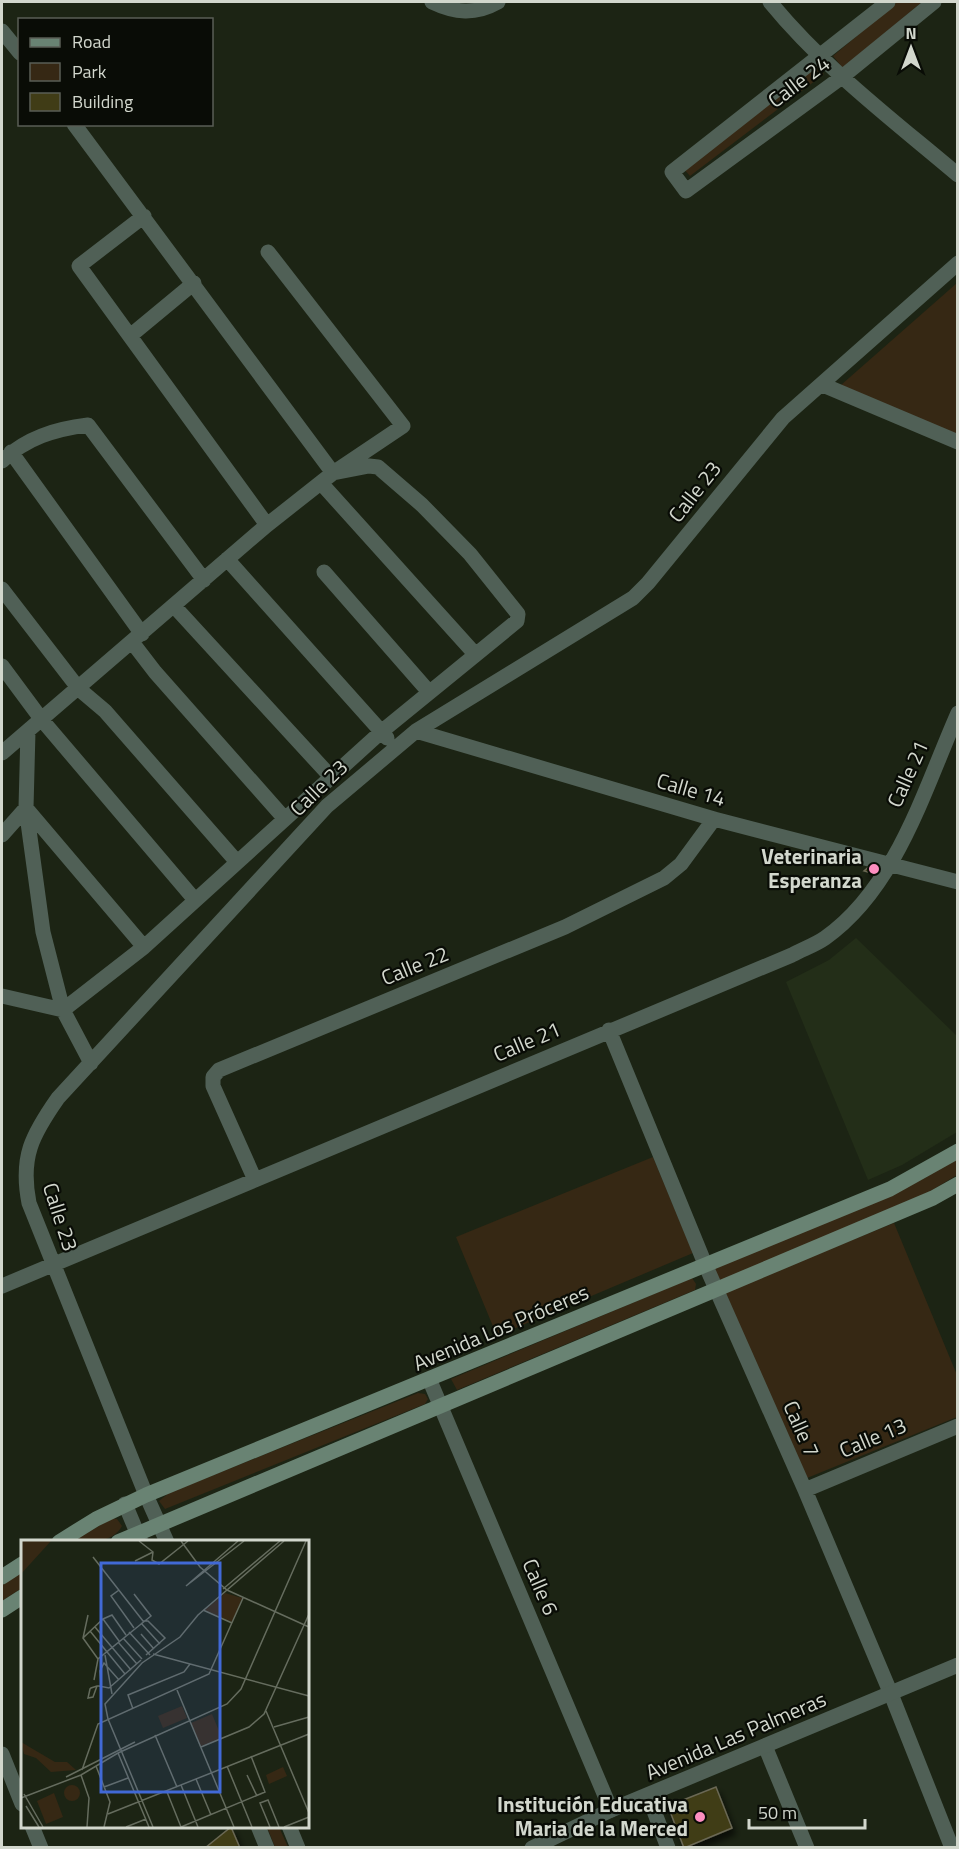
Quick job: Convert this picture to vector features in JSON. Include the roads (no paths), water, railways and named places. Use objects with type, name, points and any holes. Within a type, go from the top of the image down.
[{"type":"main road","name":"Avenida Los Próceres","points":[[62,1540],[125,1504],[430,1381],[705,1264],[890,1189],[957,1151]]},
{"type":"main road","points":[[139,1537],[159,1523],[933,1198],[957,1184]]},
{"type":"main road","points":[[2,1577],[21,1565]]},
{"type":"main road","points":[[2,1610],[21,1598]]},
{"type":"street","points":[[432,2],[464,12],[487,8],[498,2]]},
{"type":"street","points":[[770,2],[842,77],[957,175]]},
{"type":"street","name":"Calle 24","points":[[888,2],[672,172],[686,192],[842,77],[934,2]]},
{"type":"street","points":[[2,31],[18,51]]},
{"type":"street","points":[[76,126],[333,473]]},
{"type":"street","points":[[144,216],[79,266],[267,525]]},
{"type":"street","points":[[2,753],[267,525],[333,473],[403,426],[268,252]]},
{"type":"street","name":"Calle 23","points":[[166,1540],[146,1496],[29,1203],[26,1164],[31,1140],[39,1125],[58,1098],[327,806],[394,747],[416,731],[633,598],[648,584],[783,418],[823,385],[957,263]]},
{"type":"street","points":[[130,336],[194,283]]},
{"type":"street","points":[[823,385],[957,442]]},
{"type":"street","points":[[204,580],[88,425],[45,433],[6,457],[137,638],[155,672],[285,819]]},
{"type":"street","points":[[63,1010],[144,947],[381,732],[517,621],[515,608],[470,554],[422,505],[378,467],[369,466],[333,473]]},
{"type":"street","points":[[321,483],[475,654]]},
{"type":"street","points":[[227,559],[394,747]]},
{"type":"street","points":[[324,572],[429,692]]},
{"type":"street","points":[[2,589],[78,689],[105,711],[237,862]]},
{"type":"street","points":[[174,606],[331,777]]},
{"type":"street","points":[[2,666],[42,720],[195,900]]},
{"type":"street","name":"Calle 21","points":[[2,1286],[792,955],[824,938],[869,896],[892,864],[957,713]]},
{"type":"street","points":[[28,731],[26,808],[43,932],[63,1010],[91,1063]]},
{"type":"street","name":"Calle 14","points":[[416,731],[714,819],[957,882]]},
{"type":"street","points":[[2,835],[26,808]]},
{"type":"street","points":[[26,808],[144,947]]},
{"type":"street","name":"Calle 22","points":[[255,1180],[213,1086],[213,1077],[219,1070],[565,927],[664,878],[681,864],[714,819]]},
{"type":"street","points":[[2,996],[63,1010]]},
{"type":"street","name":"Calle 7","points":[[609,1030],[715,1289],[805,1490],[891,1694],[952,1848]]},
{"type":"street","name":"Calle 6","points":[[430,1381],[611,1810]]},
{"type":"street","name":"Calle 13","points":[[805,1490],[957,1426]]},
{"type":"street","points":[[125,1504],[139,1537]]},
{"type":"street","name":"Avenida Las Palmeras","points":[[532,1848],[611,1810],[957,1665]]},
{"type":"street","points":[[765,1746],[807,1848]]},
{"type":"street","points":[[2,1754],[21,1802]]},
{"type":"street","points":[[648,1795],[668,1848]]},
{"type":"street","points":[[32,1828],[42,1848]]},
{"type":"street","points":[[258,1828],[267,1848]]},
{"type":"street","points":[[289,1828],[298,1848]]},
{"type":"place","name":"Veterinaria Esperanza","points":[[874,869]]},
{"type":"place","name":"Institución Educativa Maria de la Merced","points":[[700,1817]]}]
